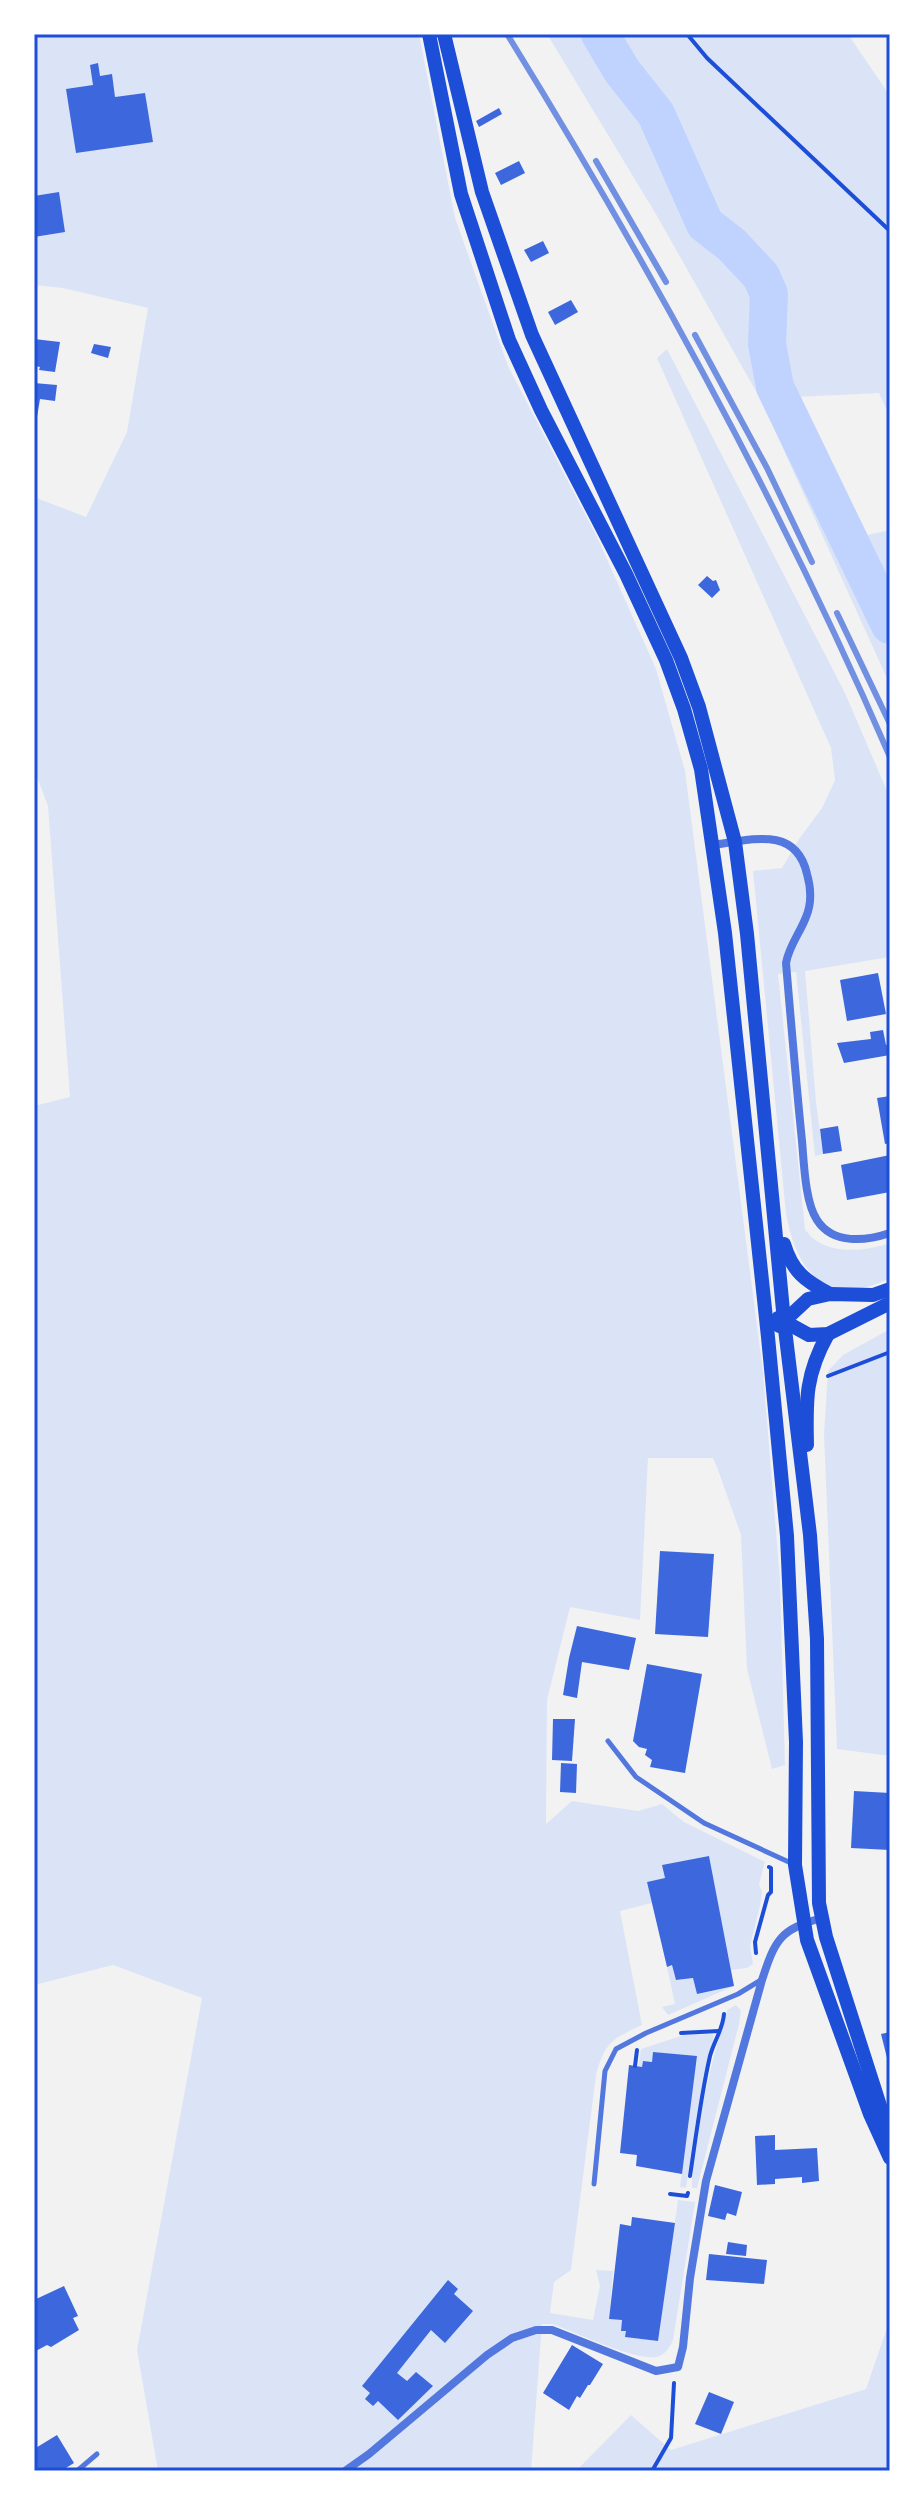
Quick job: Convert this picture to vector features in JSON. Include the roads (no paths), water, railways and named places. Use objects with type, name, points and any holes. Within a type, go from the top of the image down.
[{"type":"main road","points":[[429,34],[461,194],[509,340],[666,660],[701,769],[728,965],[787,1536],[796,1742],[795,1865],[807,1940],[820,1981],[870,2114],[890,2158]]},
{"type":"main road","points":[[444,34],[482,192],[532,335],[681,658],[704,722],[735,842],[747,934],[784,1321],[810,1535]]},
{"type":"main road","points":[[774,1212],[788,1260],[806,1281],[830,1294]]},
{"type":"main road","points":[[768,1337],[808,1299],[830,1294],[873,1295],[890,1289]]},
{"type":"main road","points":[[764,1310],[809,1335],[828,1334],[890,1303]]},
{"type":"main road","points":[[828,1334],[815,1357],[807,1384],[810,1535],[817,1639],[819,1903],[830,1951],[890,2137]]},
{"type":"street","points":[[713,845],[768,839],[783,841],[796,849],[805,863],[810,902],[786,963],[805,1172],[816,1219],[826,1230],[852,1240],[890,1233]]},
{"type":"street","points":[[345,2471],[487,2355],[512,2338],[536,2330],[552,2330],[656,2371],[678,2367],[706,2181],[768,1961],[781,1934],[822,1918]]},
{"type":"lane","points":[[524,372],[546,363]]},
{"type":"lane","points":[[608,1741],[636,1777],[704,1823],[795,1865]]},
{"type":"lane","points":[[594,2184],[605,2071],[616,2049],[738,1994],[762,1980]]},
{"type":"lane","points":[[77,2471],[97,2454]]},
{"type":"waterway","points":[[600,34],[622,71],[656,114],[705,224],[732,245],[761,276],[769,294],[767,344],[775,387],[890,625]]},
{"type":"railway","points":[[507,34],[612,210],[712,389],[805,571],[890,757]]},
{"type":"railway","points":[[596,161],[666,282]]},
{"type":"railway","points":[[695,335],[767,468],[812,562]]},
{"type":"railway","points":[[837,613],[890,724]]}]
